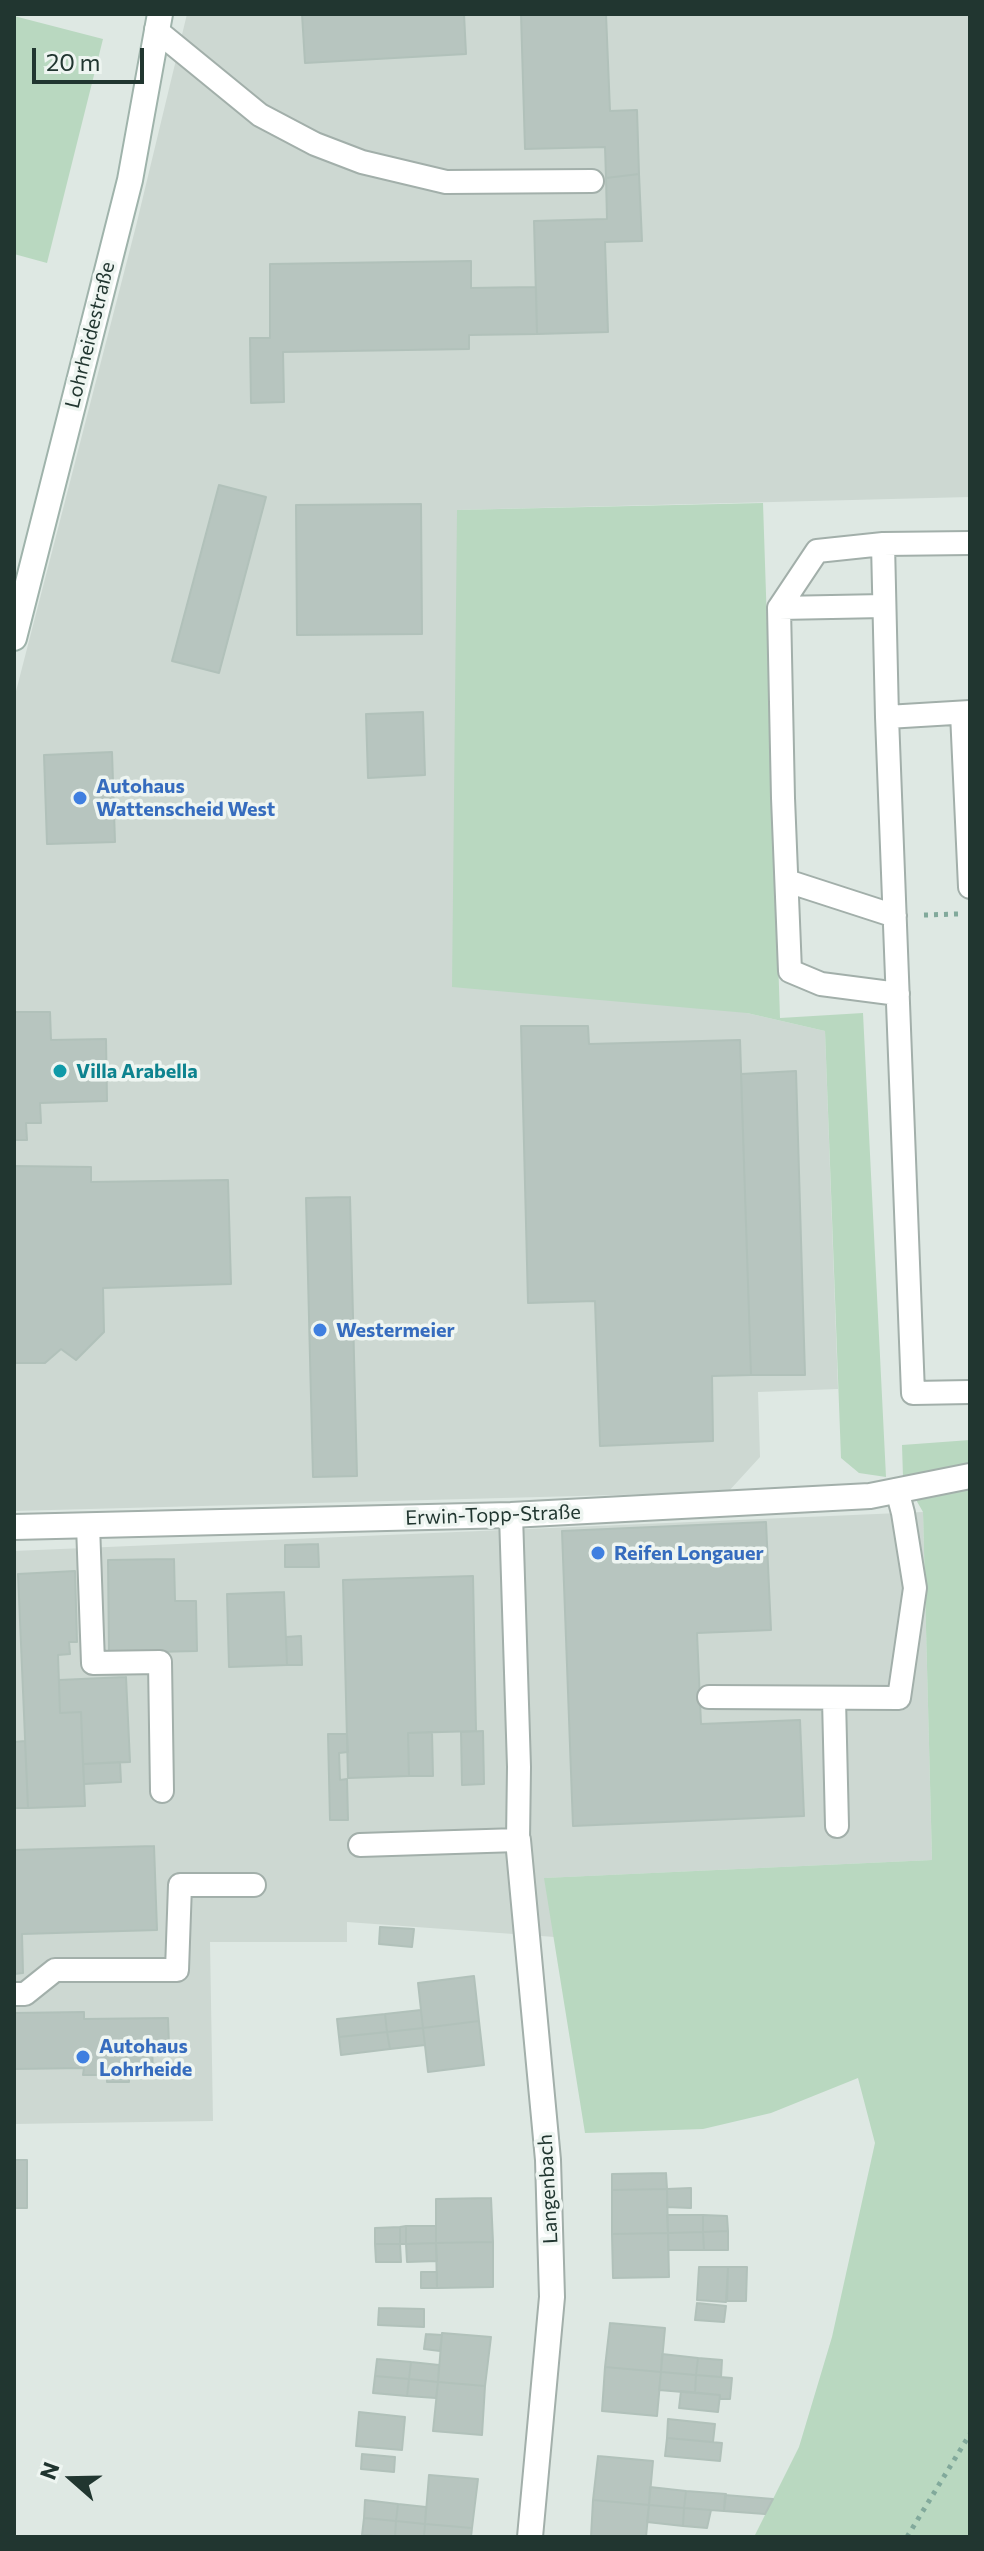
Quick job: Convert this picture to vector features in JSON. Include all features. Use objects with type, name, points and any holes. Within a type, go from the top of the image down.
[{"type":"street","name":"Lohrheidestraße","points":[[14,638],[130,180],[158,22]]},
{"type":"street","name":"Erwin-Topp-Straße","points":[[14,1527],[511,1515],[870,1496],[970,1476]]},
{"type":"street","name":"Langenbach","points":[[518,1840],[548,2160],[552,2297],[530,2537]]},
{"type":"lane","name":"Lohrheidestraße","points":[[158,22],[260,115],[315,144],[362,162],[446,182],[592,181]]},
{"type":"lane","points":[[898,994],[821,984],[790,971],[779,608],[817,551],[883,544],[970,543]]},
{"type":"lane","points":[[883,544],[913,1393],[970,1392]]},
{"type":"lane","points":[[779,608],[884,606]]},
{"type":"lane","points":[[887,717],[966,713],[970,887]]},
{"type":"lane","points":[[787,881],[895,916]]},
{"type":"lane","points":[[709,1697],[899,1698],[915,1588],[897,1490]]},
{"type":"lane","points":[[360,1845],[518,1840],[519,1767],[511,1515]]},
{"type":"lane","points":[[88,1525],[93,1663],[160,1662],[162,1791]]},
{"type":"lane","points":[[834,1699],[837,1826]]},
{"type":"lane","points":[[14,1994],[25,1994],[55,1970],[177,1970],[180,1885],[254,1885]]},
{"type":"path","points":[[895,916],[970,914]]},
{"type":"path","points":[[907,2537],[970,2434]]},
{"type":"shaded area","points":[[187,14],[970,14],[970,497],[457,510],[747,1013],[825,1031],[838,1389],[758,1392],[760,1457],[728,1492],[14,1511],[14,699],[136,226]]},
{"type":"shaded area","points":[[923,1512],[932,1860],[545,1878],[555,1937],[347,1922],[347,1942],[210,1942],[213,2121],[14,2124],[14,1551]]},
{"type":"green space","points":[[14,16],[103,39],[47,263],[14,254]]},
{"type":"green space","points":[[763,503],[780,1018],[863,1013],[886,1477],[859,1473],[841,1458],[825,1031],[747,1013],[452,987],[457,510]]},
{"type":"green space","points":[[970,1440],[970,2537],[754,2537],[799,2447],[832,2337],[875,2143],[858,2078],[771,2113],[703,2129],[585,2133],[544,1878],[932,1860],[923,1512],[903,1477],[902,1445]]},
{"type":"building","points":[[302,14],[464,14],[466,54],[305,63]]},
{"type":"building","points":[[521,14],[606,14],[610,111],[637,110],[639,174],[606,178],[605,147],[525,149]]},
{"type":"building","points":[[639,174],[642,241],[605,242],[608,332],[537,334],[534,221],[607,219],[606,178]]},
{"type":"building","points":[[471,261],[471,288],[536,287],[537,334],[469,335],[469,349],[283,352],[284,402],[251,403],[250,338],[270,338],[270,264]]},
{"type":"building","points":[[219,485],[266,497],[219,673],[172,661]]},
{"type":"building","points":[[421,504],[422,634],[297,635],[296,505]]},
{"type":"building","points":[[423,712],[425,775],[368,778],[366,714]]},
{"type":"building","name":"Autohaus Wattenscheid West","points":[[112,752],[115,842],[47,844],[44,755]]},
{"type":"building","name":"Villa Arabella","points":[[14,1012],[50,1012],[51,1040],[106,1039],[107,1101],[40,1103],[41,1123],[26,1123],[27,1140],[14,1140]]},
{"type":"building","points":[[521,1026],[588,1026],[589,1044],[740,1040],[751,1375],[712,1376],[713,1441],[600,1446],[595,1301],[528,1303]]},
{"type":"building","points":[[796,1071],[805,1375],[751,1375],[741,1074]]},
{"type":"building","points":[[14,1166],[91,1167],[91,1182],[228,1180],[231,1284],[103,1288],[104,1332],[76,1360],[61,1349],[45,1363],[14,1363]]},
{"type":"building","points":[[350,1197],[357,1476],[313,1477],[306,1198]]},
{"type":"building","points":[[766,1522],[771,1630],[697,1633],[701,1724],[800,1720],[804,1816],[573,1826],[562,1531]]},
{"type":"building","points":[[318,1544],[319,1567],[285,1567],[285,1545]]},
{"type":"building","points":[[174,1559],[175,1601],[196,1601],[197,1651],[109,1653],[108,1560]]},
{"type":"building","points":[[75,1571],[77,1642],[69,1642],[70,1654],[58,1655],[60,1713],[81,1712],[85,1806],[28,1808],[18,1574]]},
{"type":"building","points":[[473,1576],[476,1731],[408,1733],[409,1776],[348,1778],[343,1580]]},
{"type":"building","points":[[284,1592],[287,1665],[229,1667],[227,1594]]},
{"type":"building","points":[[301,1636],[302,1665],[287,1665],[286,1637]]},
{"type":"building","points":[[126,1677],[130,1762],[83,1764],[81,1712],[60,1713],[59,1680]]},
{"type":"building","points":[[483,1731],[484,1784],[462,1785],[461,1732]]},
{"type":"building","points":[[432,1732],[433,1776],[409,1776],[408,1733]]},
{"type":"building","points":[[328,1734],[347,1734],[348,1752],[339,1753],[340,1780],[347,1779],[348,1820],[330,1820]]},
{"type":"building","points":[[25,1741],[28,1808],[14,1808],[14,1742]]},
{"type":"building","points":[[120,1762],[121,1782],[84,1784],[83,1764]]},
{"type":"building","points":[[154,1846],[157,1930],[22,1934],[23,1973],[14,1974],[14,1850]]},
{"type":"building","points":[[380,1927],[414,1929],[412,1947],[379,1944]]},
{"type":"building","points":[[474,1976],[479,2021],[423,2028],[418,1983]]},
{"type":"building","points":[[421,2010],[423,2028],[387,2032],[385,2014]]},
{"type":"building","name":"Autohaus Lohrheide","points":[[84,2012],[84,2019],[168,2018],[169,2046],[152,2046],[153,2075],[129,2075],[129,2082],[107,2082],[107,2075],[83,2075],[84,2068],[14,2069],[14,2013]]},
{"type":"building","points":[[385,2014],[387,2032],[339,2037],[337,2019]]},
{"type":"building","points":[[479,2021],[484,2065],[428,2072],[423,2028]]},
{"type":"building","points":[[423,2028],[425,2045],[390,2049],[387,2032]]},
{"type":"building","points":[[387,2032],[390,2049],[341,2055],[339,2037]]},
{"type":"building","points":[[14,2160],[27,2160],[27,2208],[14,2208]]},
{"type":"building","points":[[666,2173],[667,2189],[612,2190],[612,2174]]},
{"type":"building","points":[[691,2188],[691,2208],[667,2207],[667,2189]]},
{"type":"building","points":[[667,2189],[668,2233],[612,2234],[612,2190]]},
{"type":"building","points":[[491,2198],[493,2242],[436,2243],[436,2199]]},
{"type":"building","points":[[667,2215],[703,2215],[703,2232],[668,2233]]},
{"type":"building","points":[[703,2215],[727,2216],[728,2231],[703,2232]]},
{"type":"building","points":[[406,2226],[436,2226],[436,2243],[406,2244]]},
{"type":"building","points":[[406,2226],[406,2244],[400,2244],[400,2227]]},
{"type":"building","points":[[400,2227],[400,2244],[375,2244],[375,2228]]},
{"type":"building","points":[[728,2231],[728,2250],[704,2250],[703,2232]]},
{"type":"building","points":[[703,2232],[704,2250],[668,2250],[668,2233]]},
{"type":"building","points":[[668,2233],[669,2277],[613,2278],[612,2234]]},
{"type":"building","points":[[493,2242],[493,2287],[437,2288],[436,2243]]},
{"type":"building","points":[[436,2243],[437,2261],[407,2262],[406,2244]]},
{"type":"building","points":[[375,2244],[400,2244],[401,2262],[376,2262]]},
{"type":"building","points":[[699,2267],[728,2267],[726,2302],[697,2300]]},
{"type":"building","points":[[728,2267],[747,2267],[746,2301],[727,2301]]},
{"type":"building","points":[[421,2272],[437,2272],[437,2288],[421,2288]]},
{"type":"building","points":[[697,2303],[726,2306],[724,2322],[695,2320]]},
{"type":"building","points":[[379,2308],[424,2309],[424,2327],[378,2325]]},
{"type":"building","points":[[610,2323],[665,2328],[661,2372],[605,2367]]},
{"type":"building","points":[[442,2333],[491,2337],[485,2386],[438,2382]]},
{"type":"building","points":[[426,2334],[442,2335],[440,2351],[424,2349]]},
{"type":"building","points":[[662,2354],[698,2358],[696,2375],[661,2372]]},
{"type":"building","points":[[698,2358],[722,2360],[721,2377],[696,2375]]},
{"type":"building","points":[[377,2359],[411,2362],[409,2379],[375,2376]]},
{"type":"building","points":[[411,2362],[439,2365],[438,2382],[409,2379]]},
{"type":"building","points":[[605,2367],[661,2372],[657,2416],[602,2411]]},
{"type":"building","points":[[661,2372],[696,2375],[695,2393],[659,2390]]},
{"type":"building","points":[[696,2375],[732,2378],[730,2399],[695,2393]]},
{"type":"building","points":[[375,2376],[409,2379],[407,2396],[373,2393]]},
{"type":"building","points":[[409,2379],[438,2382],[436,2398],[407,2396]]},
{"type":"building","points":[[438,2382],[485,2386],[482,2435],[433,2431]]},
{"type":"building","points":[[681,2391],[720,2395],[718,2412],[679,2408]]},
{"type":"building","points":[[359,2412],[405,2417],[402,2450],[356,2446]]},
{"type":"building","points":[[668,2419],[715,2424],[713,2442],[667,2438]]},
{"type":"building","points":[[667,2438],[722,2443],[720,2461],[665,2456]]},
{"type":"building","points":[[362,2454],[395,2457],[394,2472],[361,2469]]},
{"type":"building","points":[[598,2456],[653,2461],[649,2505],[593,2500]]},
{"type":"building","points":[[429,2475],[478,2479],[472,2528],[425,2524]]},
{"type":"building","points":[[650,2487],[686,2491],[684,2508],[649,2505]]},
{"type":"building","points":[[686,2491],[726,2494],[724,2511],[684,2508]]},
{"type":"building","points":[[725,2495],[773,2499],[765,2514],[724,2511]]},
{"type":"building","points":[[365,2500],[398,2504],[396,2521],[364,2518]]},
{"type":"building","points":[[593,2500],[649,2505],[646,2537],[591,2537]]},
{"type":"building","points":[[398,2504],[426,2507],[425,2524],[396,2521]]},
{"type":"building","points":[[649,2505],[684,2508],[683,2526],[647,2522]]},
{"type":"building","points":[[684,2508],[711,2510],[707,2528],[683,2526]]},
{"type":"building","points":[[364,2518],[396,2521],[395,2537],[362,2535]]},
{"type":"building","points":[[396,2521],[425,2524],[424,2537],[395,2537]]},
{"type":"building","points":[[425,2524],[472,2528],[471,2537],[424,2537]]},
{"type":"place","name":"Autohaus Wattenscheid West","points":[[80,798]]},
{"type":"place","name":"Villa Arabella","points":[[60,1071]]},
{"type":"place","name":"Westermeier","points":[[320,1330]]},
{"type":"place","name":"Reifen Longauer","points":[[598,1553]]},
{"type":"place","name":"Autohaus Lohrheide","points":[[83,2057]]}]
